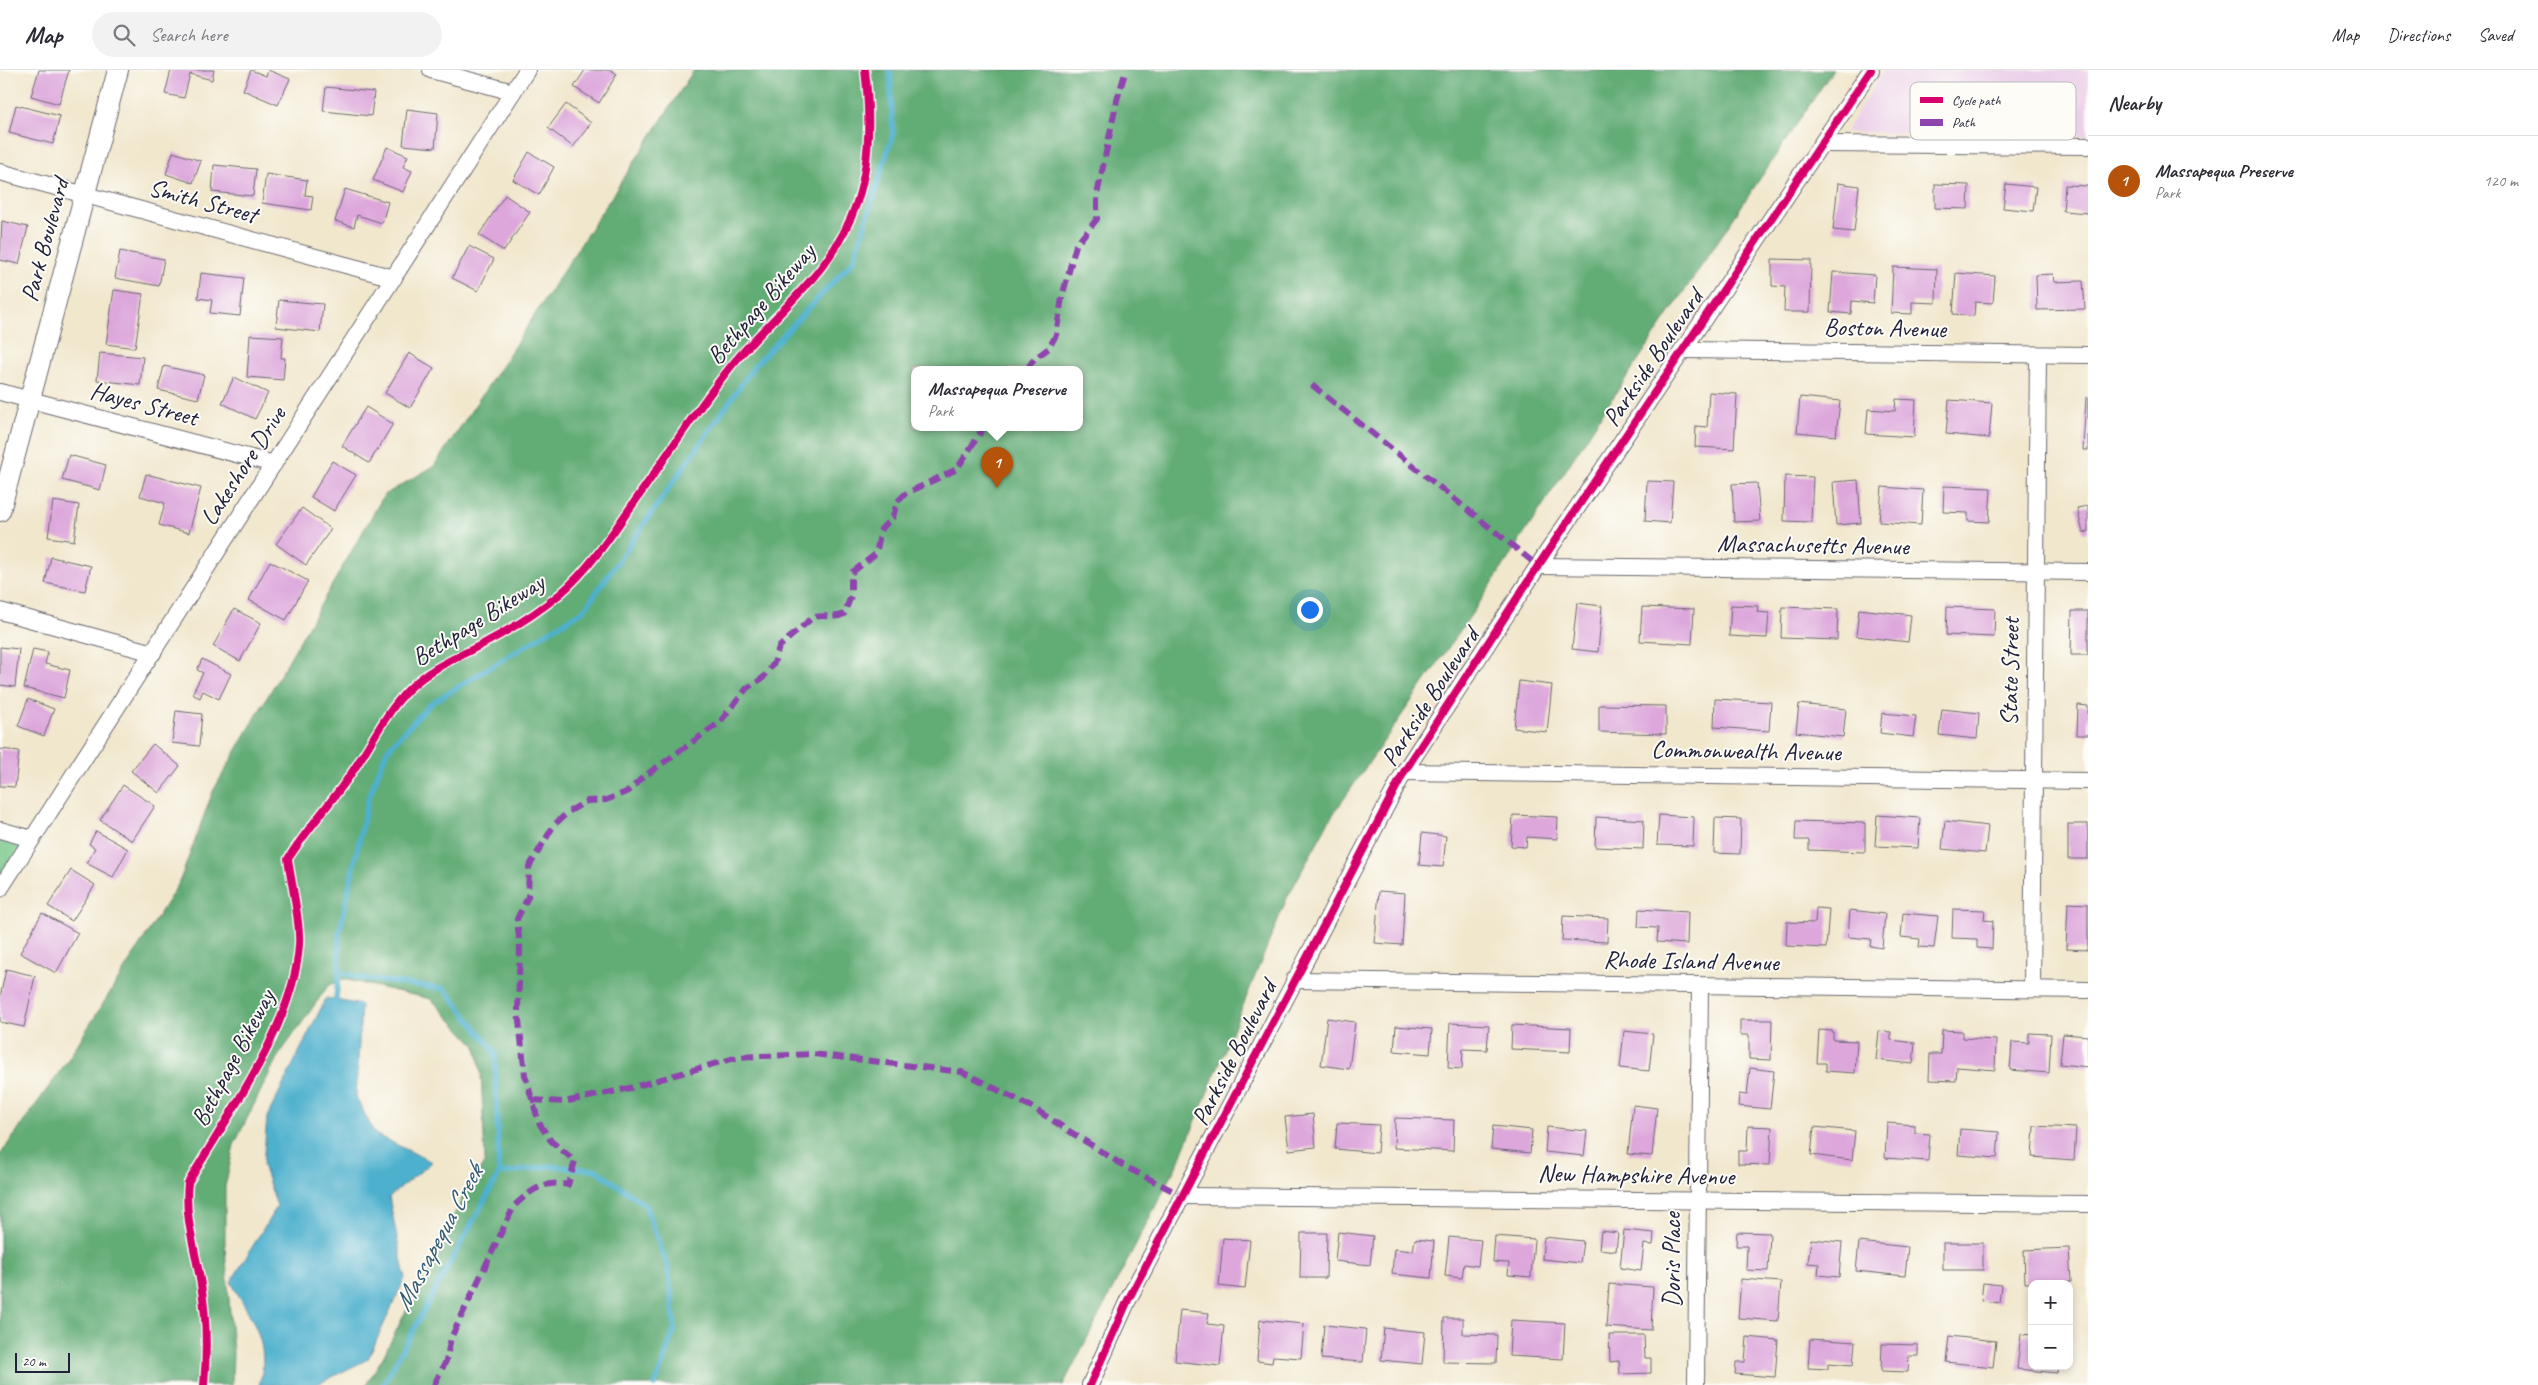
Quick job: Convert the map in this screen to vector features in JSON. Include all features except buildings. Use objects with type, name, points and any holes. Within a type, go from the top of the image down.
[{"type":"street","name":"Park Boulevard","points":[[0,511],[118,70]]},
{"type":"street","points":[[431,70],[513,92]]},
{"type":"street","name":"Lakeshore Drive","points":[[0,889],[527,70]]},
{"type":"street","name":"Parkside Boulevard","points":[[1090,1385],[1128,1300],[1404,772],[1538,566],[1871,70]]},
{"type":"street","points":[[1822,144],[2088,146]]},
{"type":"street","name":"Smith Street","points":[[0,172],[394,278]]},
{"type":"street","name":"Boston Avenue","points":[[1682,350],[2088,355]]},
{"type":"street","name":"State Street","points":[[2032,989],[2038,355]]},
{"type":"street","name":"Hayes Street","points":[[0,392],[274,464]]},
{"type":"street","name":"Massachusetts Avenue","points":[[1538,566],[2088,572]]},
{"type":"street","points":[[0,611],[153,653]]},
{"type":"street","name":"Commonwealth Avenue","points":[[1404,772],[2088,781]]},
{"type":"street","points":[[0,830],[32,839]]},
{"type":"street","name":"Rhode Island Avenue","points":[[1294,980],[2088,990]]},
{"type":"street","name":"Doris Place","points":[[1696,1385],[1700,986]]},
{"type":"street","name":"New Hampshire Avenue","points":[[1183,1196],[2088,1204]]},
{"type":"shaded area","points":[[1884,70],[2088,70],[2088,136],[2076,136],[2076,82],[1910,82],[1910,133],[1845,132]]},
{"type":"green space","points":[[694,70],[1833,70],[1608,405],[1482,599],[1330,819],[1287,898],[1181,1157],[1063,1385],[366,1385],[383,1357],[464,1195],[485,1162],[481,1072],[476,1046],[431,999],[343,979],[328,986],[277,1058],[234,1145],[225,1187],[225,1246],[233,1352],[232,1385],[0,1385],[0,1155],[65,1064],[179,883],[213,791],[384,495],[434,466]]},
{"type":"green space","points":[[0,830],[32,839],[0,889]]},
{"type":"water","points":[[326,998],[361,1005],[356,1097],[375,1134],[432,1162],[389,1197],[405,1278],[368,1359],[316,1385],[259,1385],[263,1356],[261,1343],[252,1319],[231,1282],[277,1206],[263,1165],[267,1117]]},
{"type":"waterway","name":"Massapequa Creek","points":[[383,1385],[499,1174],[495,1052],[445,989],[360,978],[339,972],[339,934],[368,799],[387,750],[430,704],[584,610],[755,365],[854,260],[893,134],[890,70]]},
{"type":"waterway","points":[[335,1006],[339,972]]},
{"type":"waterway","points":[[499,1174],[551,1166],[596,1170],[645,1205],[668,1268],[675,1328],[655,1385]]},
{"type":"marked path","points":[[1029,366],[1034,359],[1049,348],[1056,335],[1062,297],[1076,245],[1097,219],[1097,195],[1117,100],[1126,70]]},
{"type":"marked path","points":[[1312,385],[1538,566]]},
{"type":"marked path","points":[[434,1385],[446,1361],[451,1338],[514,1206],[532,1191],[545,1185],[568,1185],[575,1161],[551,1141],[539,1123],[525,1075],[518,1011],[520,947],[517,919],[528,897],[529,867],[554,825],[568,812],[587,801],[606,800],[629,791],[642,778],[719,723],[747,688],[763,678],[774,663],[779,647],[812,618],[844,614],[851,596],[851,573],[876,554],[881,529],[893,517],[897,502],[905,494],[957,469],[981,431]]},
{"type":"marked path","points":[[532,1100],[564,1102],[630,1088],[738,1057],[813,1054],[962,1072],[1030,1106],[1124,1166],[1183,1196]]},
{"type":"cycle path","name":"Bethpage Bikeway","points":[[204,1385],[206,1347],[204,1310],[189,1222],[188,1183],[257,1068],[285,1006],[294,975],[299,945],[297,914],[288,859],[352,773],[390,711],[409,689],[435,669],[513,627],[570,585],[605,544],[689,422],[728,370],[818,272],[846,228],[862,186],[868,136],[868,102],[865,70]]},
{"type":"cycle path","points":[[1090,1385],[1128,1300],[1404,772],[1538,566],[1871,70]]},
{"type":"place","name":"Massapequa Preserve","points":[[997,488]]}]
